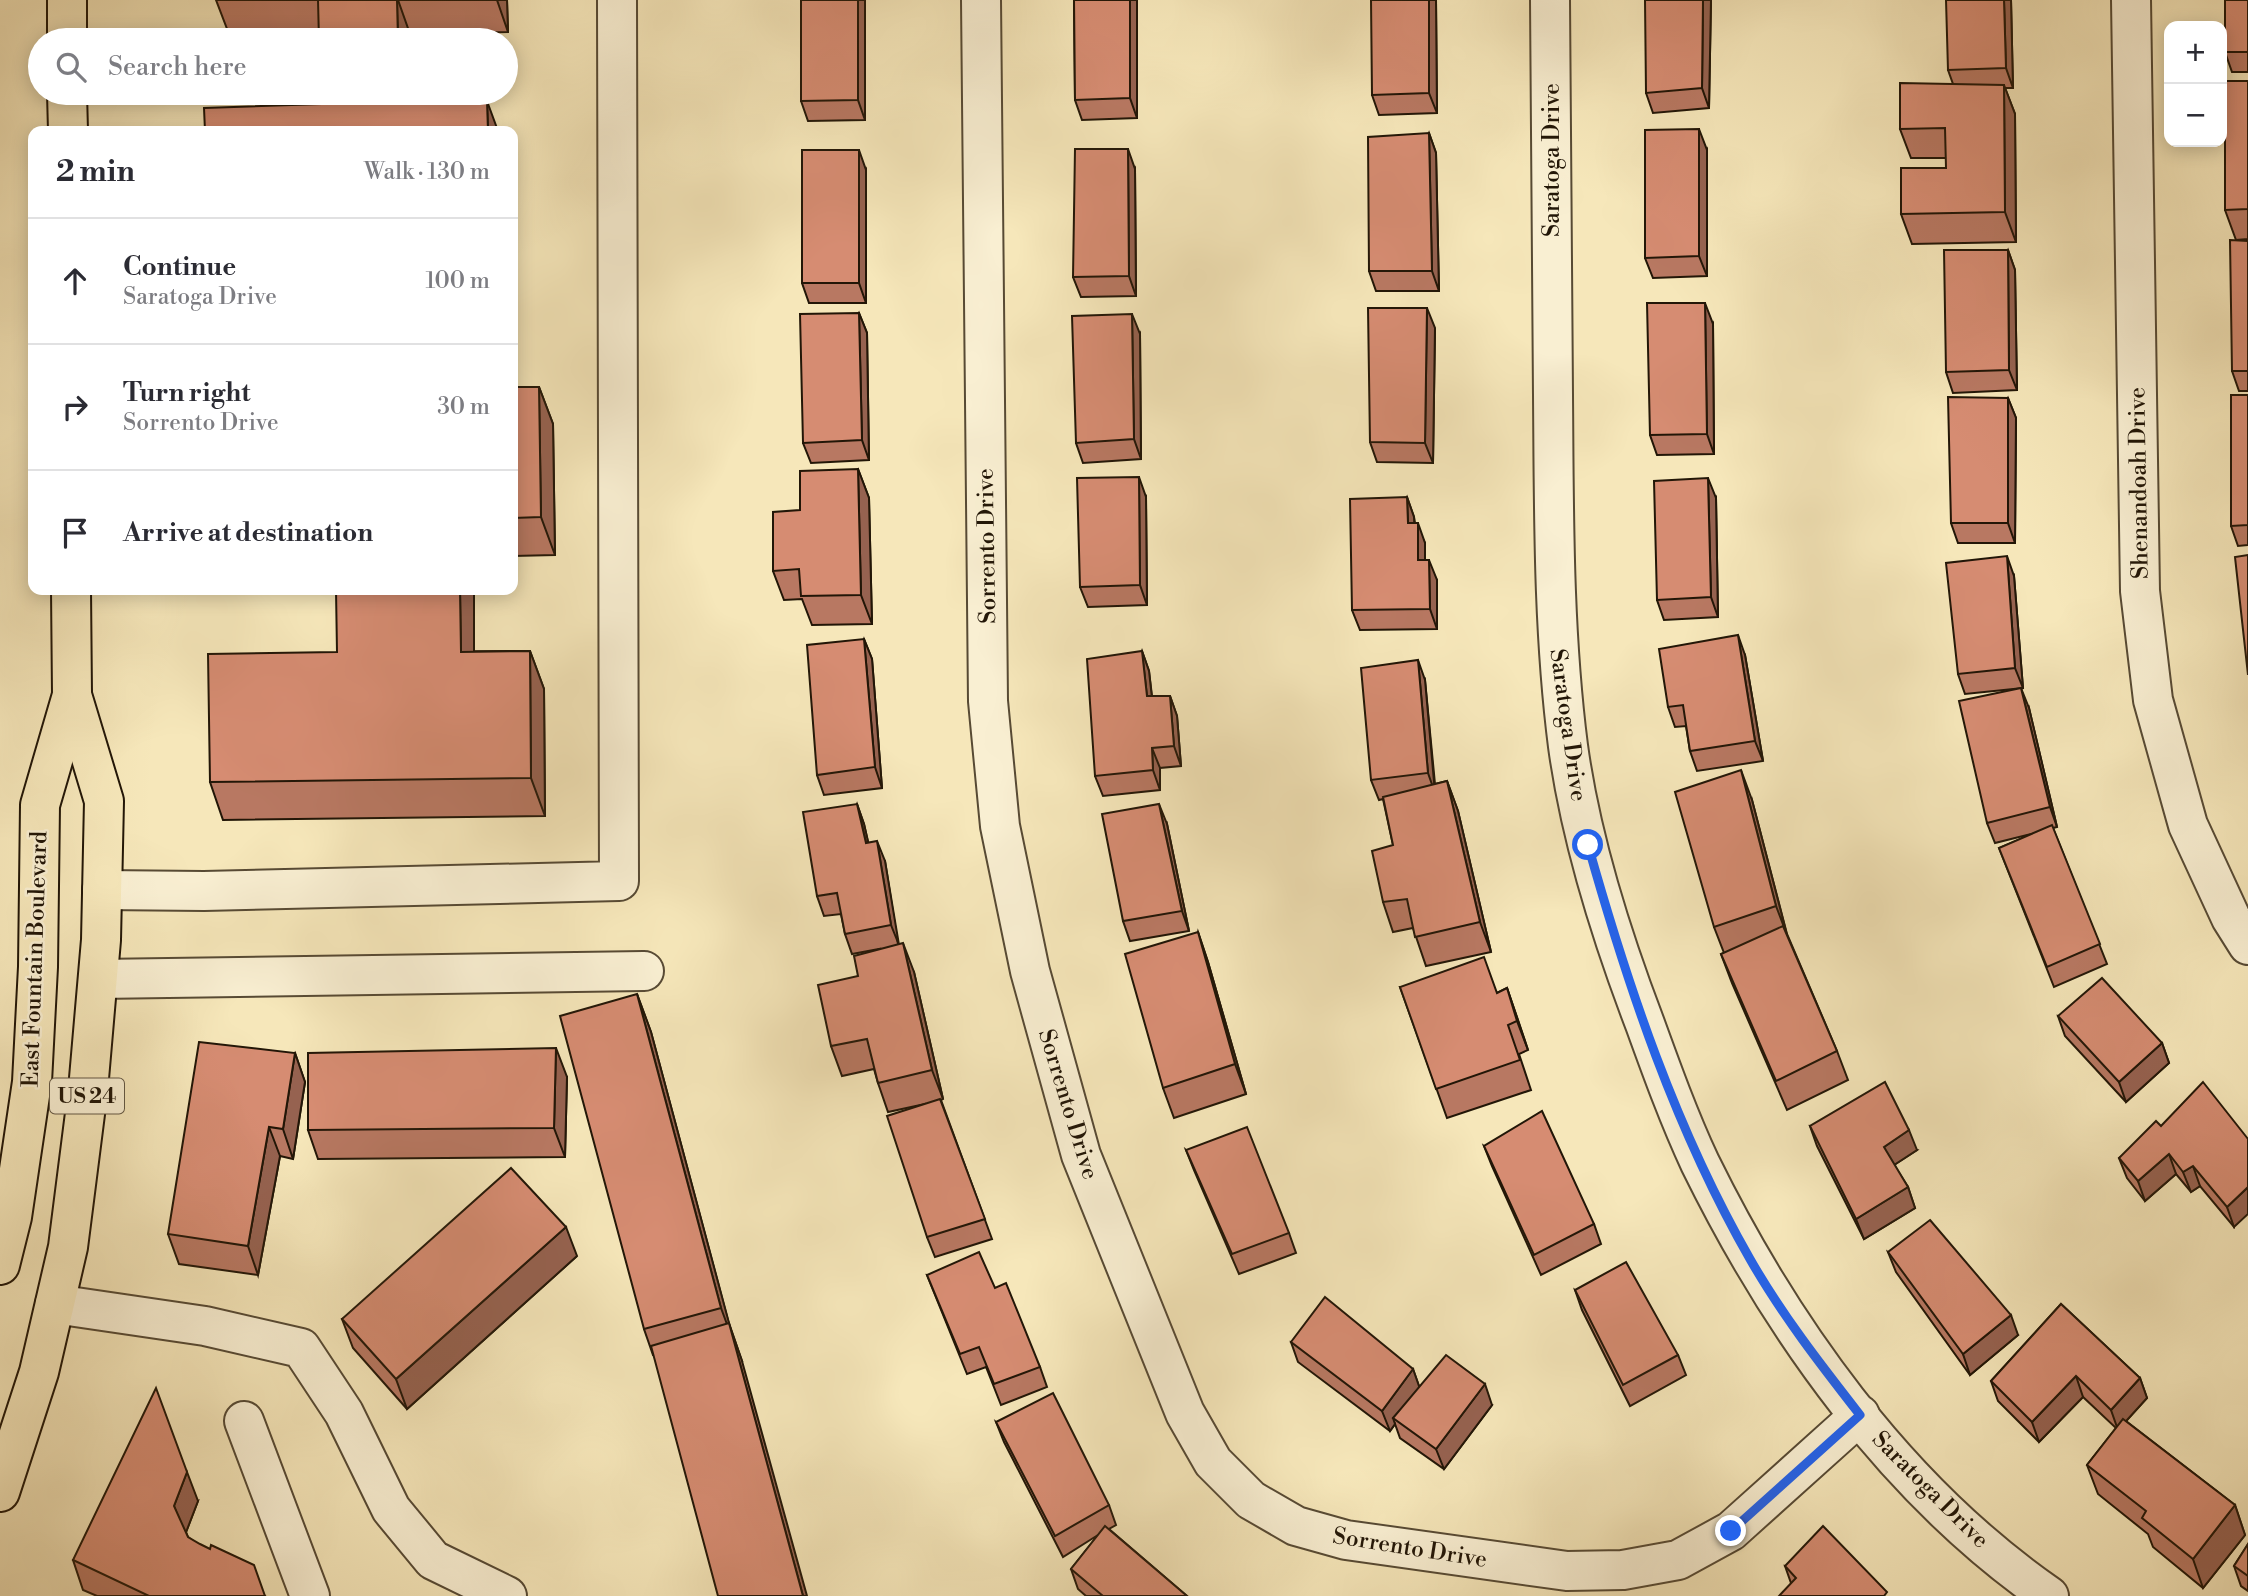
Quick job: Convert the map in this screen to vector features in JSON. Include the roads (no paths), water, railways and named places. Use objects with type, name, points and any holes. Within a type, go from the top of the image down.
[{"type":"highway","points":[[66,0],[67,28]]},
{"type":"highway","points":[[67,105],[68,126]]},
{"type":"highway","name":"East Fountain Boulevard","points":[[0,1492],[39,1372],[70,1234],[98,979],[104,801],[72,695],[71,595]]},
{"type":"highway","name":"East Fountain Boulevard","points":[[0,1265],[12,1217],[32,1082],[38,967],[40,805],[72,695]]},
{"type":"street","points":[[102,890],[204,891],[619,881],[617,0]]},
{"type":"street","name":"Sorrento Drive","points":[[981,0],[988,701],[1000,826],[1030,971],[1081,1155],[1185,1413],[1213,1462],[1251,1500],[1296,1526],[1346,1540],[1567,1571],[1623,1570],[1678,1560],[1731,1531],[1860,1415]]},
{"type":"street","name":"Saratoga Drive","points":[[1550,0],[1555,615],[1569,750],[1588,845],[1620,959],[1699,1159],[1750,1258],[1797,1334],[1860,1415],[1926,1490],[2018,1574],[2049,1596]]},
{"type":"street","name":"Shenandoah Drive","points":[[2131,0],[2140,591],[2151,686],[2188,825],[2231,918],[2248,945]]},
{"type":"street","points":[[98,979],[644,971]]},
{"type":"street","points":[[55,1304],[205,1326],[301,1348],[344,1413],[391,1509],[433,1560],[507,1596]]},
{"type":"street","points":[[244,1421],[310,1596]]}]
